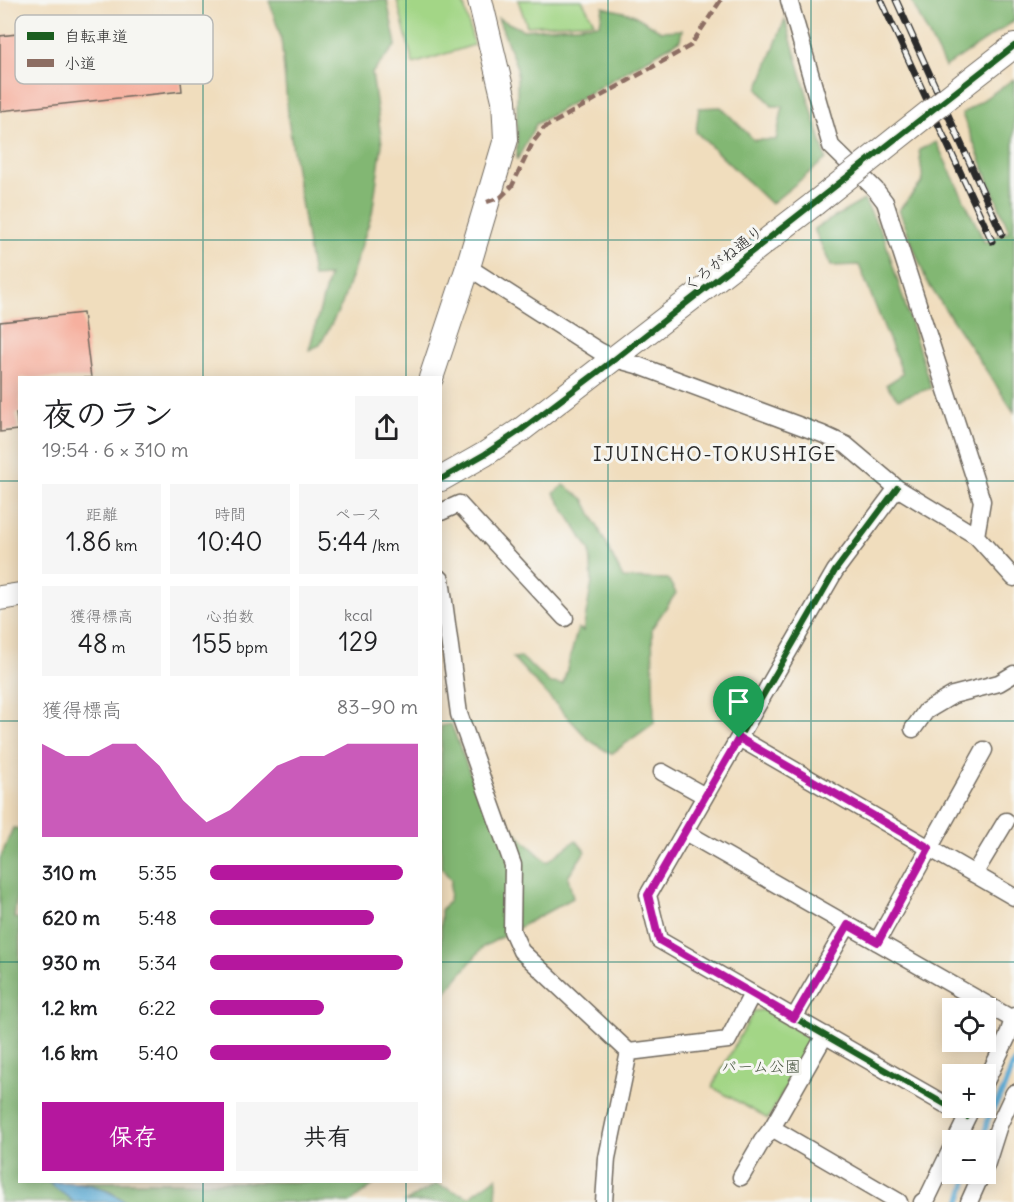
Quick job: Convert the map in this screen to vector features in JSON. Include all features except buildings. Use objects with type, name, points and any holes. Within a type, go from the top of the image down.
[{"type":"street","points":[[432,376],[468,267],[506,139],[504,100],[480,0]]},
{"type":"street","points":[[789,0],[831,146],[875,189],[885,202],[982,501],[976,536]]},
{"type":"street","name":"くろがね通り","points":[[442,478],[521,430],[615,359],[1014,46]]},
{"type":"street","points":[[468,267],[615,359],[637,365],[846,445],[897,488],[976,536],[1014,578]]},
{"type":"street","points":[[897,488],[835,570],[648,895],[659,940],[794,1018],[942,1097]]},
{"type":"street","points":[[442,512],[459,504],[565,618]]},
{"type":"street","points":[[442,586],[459,714],[513,865],[512,931],[521,951],[629,1052],[728,1040],[752,994]]},
{"type":"street","points":[[0,598],[18,595]]},
{"type":"street","points":[[913,729],[926,711],[953,694],[999,683],[1014,674]]},
{"type":"street","points":[[739,738],[1014,897]]},
{"type":"street","points":[[878,942],[984,750]]},
{"type":"street","points":[[662,772],[705,796]]},
{"type":"street","points":[[974,874],[1006,821]]},
{"type":"street","points":[[685,832],[1014,1018],[994,1064]]},
{"type":"street","points":[[794,1018],[848,925]]},
{"type":"street","points":[[741,1177],[825,1035]]},
{"type":"street","points":[[604,1202],[608,1158],[629,1052]]},
{"type":"street","points":[[996,1134],[1014,1093]]},
{"type":"street","points":[[772,1128],[899,1202]]},
{"type":"street","points":[[922,1202],[927,1199],[942,1168]]},
{"type":"street","points":[[969,1202],[977,1184]]},
{"type":"green space","points":[[269,0],[387,0],[396,45],[372,73],[382,144],[372,214],[342,304],[320,345],[309,350],[329,276],[313,277],[289,125],[281,38]]},
{"type":"green space","points":[[397,0],[461,0],[474,45],[413,64]]},
{"type":"green space","points":[[518,0],[582,0],[594,22],[527,26]]},
{"type":"green space","points":[[911,0],[1014,0],[1014,21],[945,67]]},
{"type":"green space","points":[[603,7],[632,14],[661,31],[682,30],[680,40],[536,124],[517,160],[517,68],[498,18],[523,30],[600,24]]},
{"type":"green space","points":[[785,19],[826,159],[771,204],[696,132],[699,108],[721,107],[754,140],[776,140],[783,106],[772,106],[758,89]]},
{"type":"green space","points":[[1014,79],[1014,412],[927,282],[899,210],[923,181],[919,150],[936,142],[985,243],[1009,231],[962,114]]},
{"type":"green space","points":[[864,200],[884,237],[931,388],[898,399],[886,385],[903,374],[859,265],[831,266],[814,229]]},
{"type":"green space","points":[[564,485],[584,499],[623,578],[668,579],[676,593],[652,628],[654,723],[611,754],[589,740],[513,658],[521,657],[550,683],[563,684],[578,628],[583,631],[592,582],[590,551],[554,493]]},
{"type":"green space","points":[[451,724],[476,789],[522,839],[547,862],[576,840],[585,851],[568,877],[573,898],[483,947],[442,997],[442,909],[449,901],[451,880],[442,868],[442,726]]},
{"type":"green space","points":[[13,828],[18,829],[18,889],[14,918],[18,919],[18,1183],[49,1183],[74,1202],[0,1202],[0,859]]},
{"type":"green space","name":"パーム公園","points":[[763,1010],[806,1035],[810,1044],[768,1119],[712,1087],[754,1011]]},
{"type":"green space","points":[[497,1177],[496,1202],[405,1202],[436,1184],[469,1197]]},
{"type":"green space","points":[[83,1183],[376,1183],[351,1202],[126,1202],[106,1189]]},
{"type":"water","points":[[49,1183],[89,1184],[106,1190],[126,1202],[74,1202]]},
{"type":"waterway","points":[[985,1130],[988,1119],[1003,1091],[1014,1062]]},
{"type":"waterway","points":[[960,1202],[966,1184]]},
{"type":"railway","points":[[881,0],[992,241]]},
{"type":"railway","points":[[896,0],[1002,234]]},
{"type":"marked path","points":[[487,202],[501,197],[512,186],[533,142],[544,128],[690,46],[721,0]]},
{"type":"cycle path","points":[[442,478],[521,430],[615,359],[1014,46]]},
{"type":"cycle path","points":[[897,488],[835,571],[648,895],[659,940],[942,1103]]},
{"type":"district","name":"IJUINCHO-TOKUSHIGE","points":[[715,454]]},
{"type":"route","points":[[739,738],[929,848],[878,942],[848,925],[794,1018],[659,940],[648,895],[739,738]]}]
